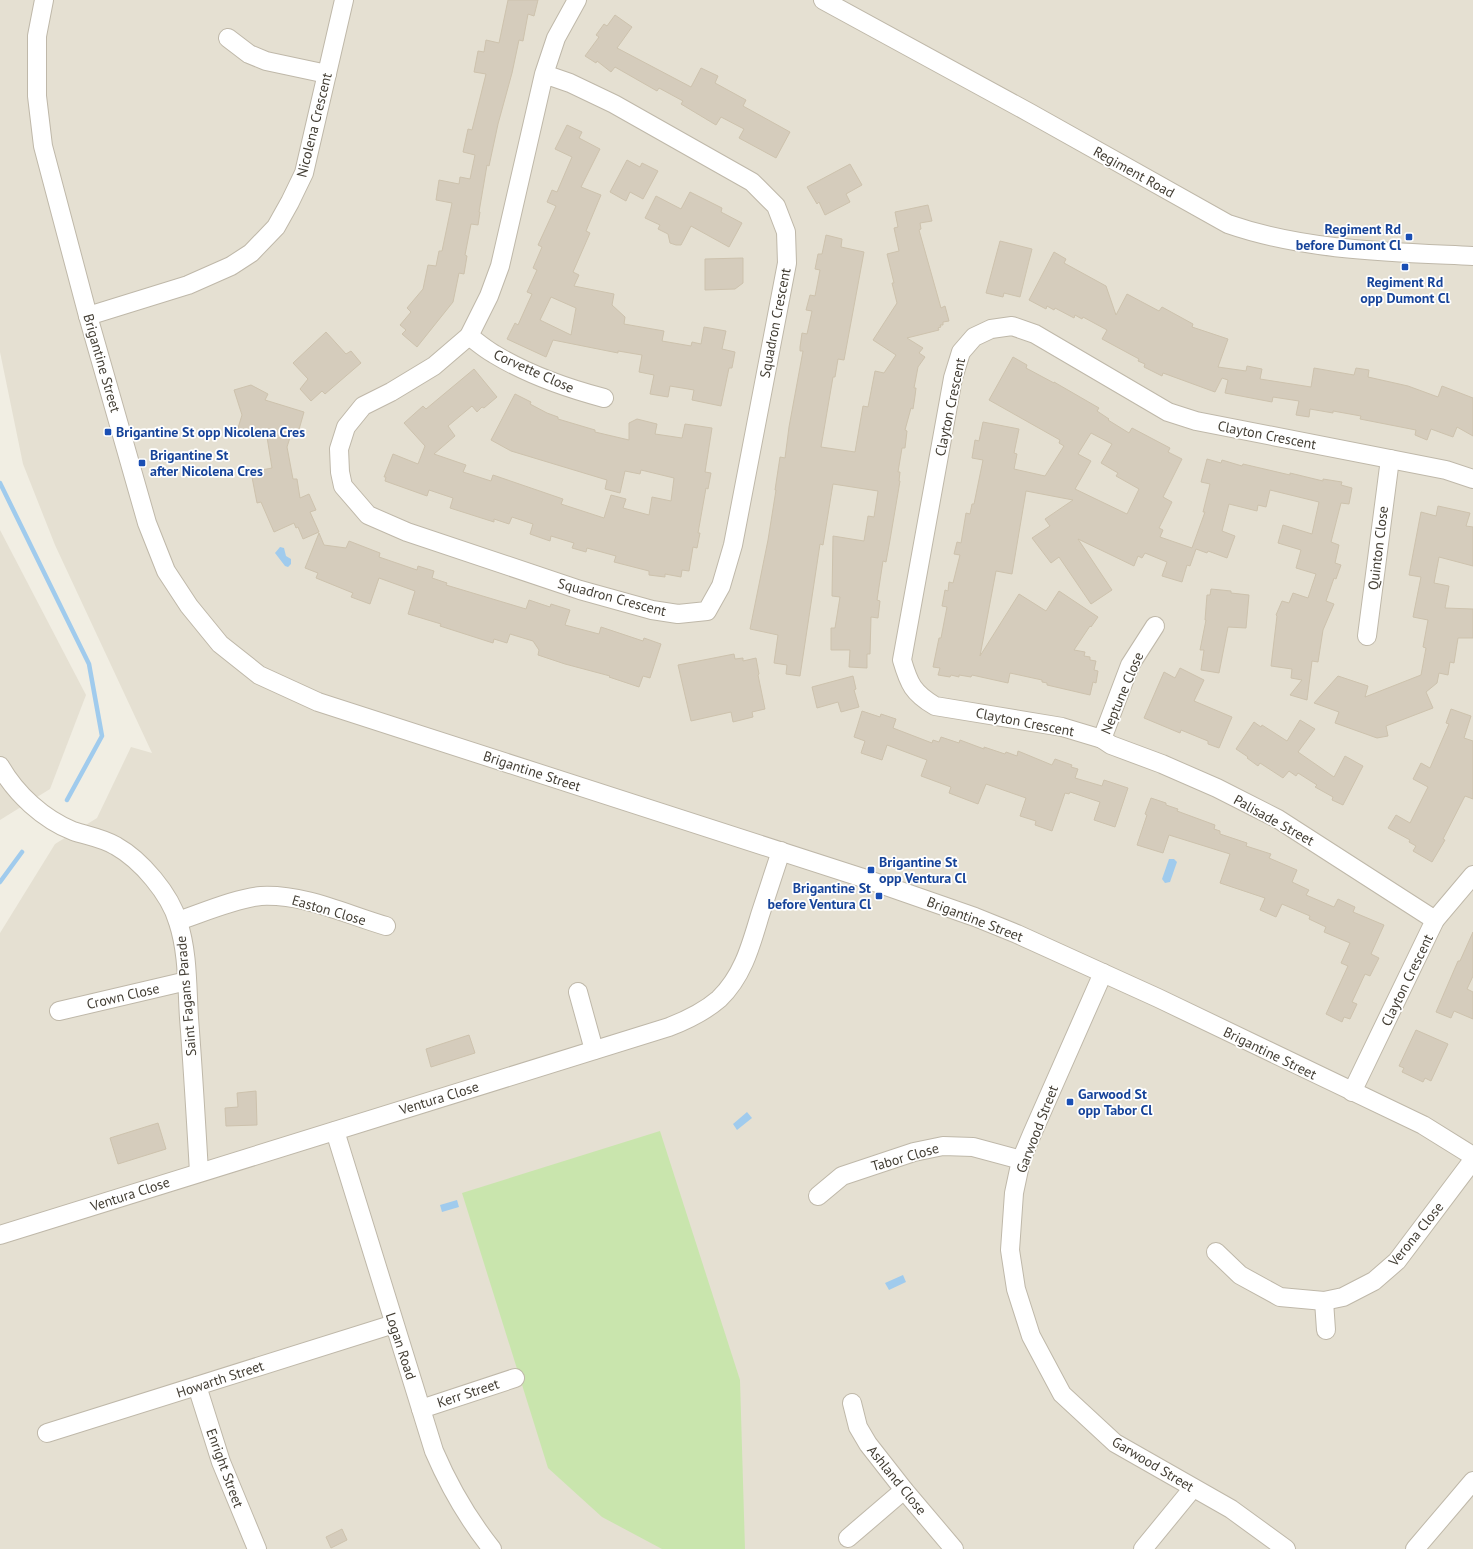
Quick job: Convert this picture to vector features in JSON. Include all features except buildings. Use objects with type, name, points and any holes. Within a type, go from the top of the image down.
[{"type":"street","name":"Brigantine Street","points":[[44,0],[37,36],[37,96],[44,146],[88,316],[147,523],[166,570],[189,606],[220,644],[259,675],[318,702],[780,851],[975,917],[1017,934],[1103,973],[1423,1125],[1473,1156]]},
{"type":"street","name":"Nicolena Crescent","points":[[88,316],[188,284],[231,266],[251,254],[276,227],[304,173],[344,0]]},
{"type":"street","name":"Squadron Crescent","points":[[544,74],[570,83],[614,104],[752,182],[776,206],[786,232],[787,263],[733,545],[721,586],[707,611],[678,614],[652,610],[580,590],[407,532],[368,515],[343,486],[340,472],[339,449],[346,427],[363,406],[391,392],[434,366],[469,336],[489,296],[500,266],[544,74],[556,38],[577,0]]},
{"type":"street","name":"Regiment Road","points":[[823,0],[1030,113],[1228,224],[1251,232],[1351,249],[1473,256]]},
{"type":"street","points":[[228,38],[249,54],[266,61],[327,74]]},
{"type":"street","name":"Clayton Crescent","points":[[1102,739],[1049,724],[935,706],[921,698],[908,681],[902,660],[953,378],[961,352],[974,337],[991,329],[1012,326],[1035,334],[1168,412],[1196,421],[1446,470],[1473,479]]},
{"type":"street","name":"Corvette Close","points":[[469,336],[493,354],[533,373],[580,392],[604,398]]},
{"type":"street","name":"Quinton Close","points":[[1366,636],[1390,459]]},
{"type":"street","name":"Neptune Close","points":[[1102,739],[1130,664],[1155,626]]},
{"type":"street","name":"Palisade Street","points":[[1102,739],[1111,745],[1162,764],[1216,788],[1278,819],[1435,920]]},
{"type":"street","name":"Saint Fagans Parade","points":[[0,766],[16,789],[40,812],[72,830],[116,846],[138,862],[159,886],[178,921],[183,944],[187,981],[199,1172]]},
{"type":"street","name":"Ventura Close","points":[[0,1235],[669,1027],[691,1018],[706,1009],[719,998],[732,984],[741,970],[749,950],[780,851]]},
{"type":"street","name":"Clayton Crescent","points":[[1352,1092],[1435,920],[1473,875]]},
{"type":"street","name":"Easton Close","points":[[178,921],[244,899],[260,896],[312,902],[386,926]]},
{"type":"street","name":"Garwood Street","points":[[1103,973],[1021,1160],[1014,1193],[1010,1250],[1016,1289],[1031,1336],[1062,1394],[1115,1443],[1231,1509],[1286,1549]]},
{"type":"street","name":"Crown Close","points":[[60,1011],[187,981]]},
{"type":"street","points":[[578,992],[594,1050]]},
{"type":"street","name":"Logan Road","points":[[335,1131],[434,1451],[450,1486],[466,1513],[492,1549]]},
{"type":"street","name":"Tabor Close","points":[[818,1196],[842,1176],[914,1152],[943,1146],[972,1147],[1021,1160]]},
{"type":"street","name":"Verona Close","points":[[1216,1252],[1240,1275],[1280,1297],[1324,1301],[1343,1297],[1374,1281],[1397,1261],[1473,1160]]},
{"type":"street","points":[[1324,1301],[1326,1330]]},
{"type":"street","name":"Howarth Street","points":[[47,1433],[394,1324]]},
{"type":"street","name":"Kerr Street","points":[[421,1409],[515,1378]]},
{"type":"street","name":"Enright Street","points":[[197,1386],[221,1462],[257,1549]]},
{"type":"street","name":"Ashland Close","points":[[852,1403],[858,1427],[868,1444],[904,1490],[954,1549]]},
{"type":"street","points":[[1415,1549],[1473,1481]]},
{"type":"street","points":[[1143,1549],[1193,1488]]},
{"type":"street","points":[[848,1538],[904,1490]]},
{"type":"shaded area","points":[[0,0],[1473,0],[1473,1549],[0,1549],[0,933],[55,844],[97,818],[131,747],[152,753],[55,545],[23,464],[0,352]]},
{"type":"shaded area","points":[[0,530],[86,695],[50,789],[0,820]]},
{"type":"green space","points":[[660,1131],[740,1380],[745,1549],[662,1549],[602,1517],[548,1468],[462,1193]]},
{"type":"water","points":[[280,547],[284,548],[286,556],[291,559],[291,564],[288,567],[285,566],[275,553]]},
{"type":"water","points":[[1169,859],[1174,859],[1177,862],[1170,882],[1165,883],[1162,879]]},
{"type":"water","points":[[747,1112],[752,1118],[737,1130],[733,1124]]},
{"type":"water","points":[[457,1200],[459,1207],[442,1212],[440,1205]]},
{"type":"water","points":[[903,1275],[906,1282],[889,1290],[885,1283]]},
{"type":"waterway","points":[[0,483],[89,664],[102,736],[67,800]]},
{"type":"waterway","points":[[0,882],[22,852]]},
{"type":"place","name":"Regiment Rd before Dumont Cl","points":[[1409,237]]},
{"type":"place","name":"Regiment Rd opp Dumont Cl","points":[[1405,267]]},
{"type":"place","name":"Brigantine St opp Nicolena Cres","points":[[108,432]]},
{"type":"place","name":"Brigantine St after Nicolena Cres","points":[[142,463]]},
{"type":"place","name":"Brigantine St opp Ventura Cl","points":[[871,870]]},
{"type":"place","name":"Brigantine St before Ventura Cl","points":[[879,896]]},
{"type":"place","name":"Garwood St opp Tabor Cl","points":[[1070,1102]]}]
